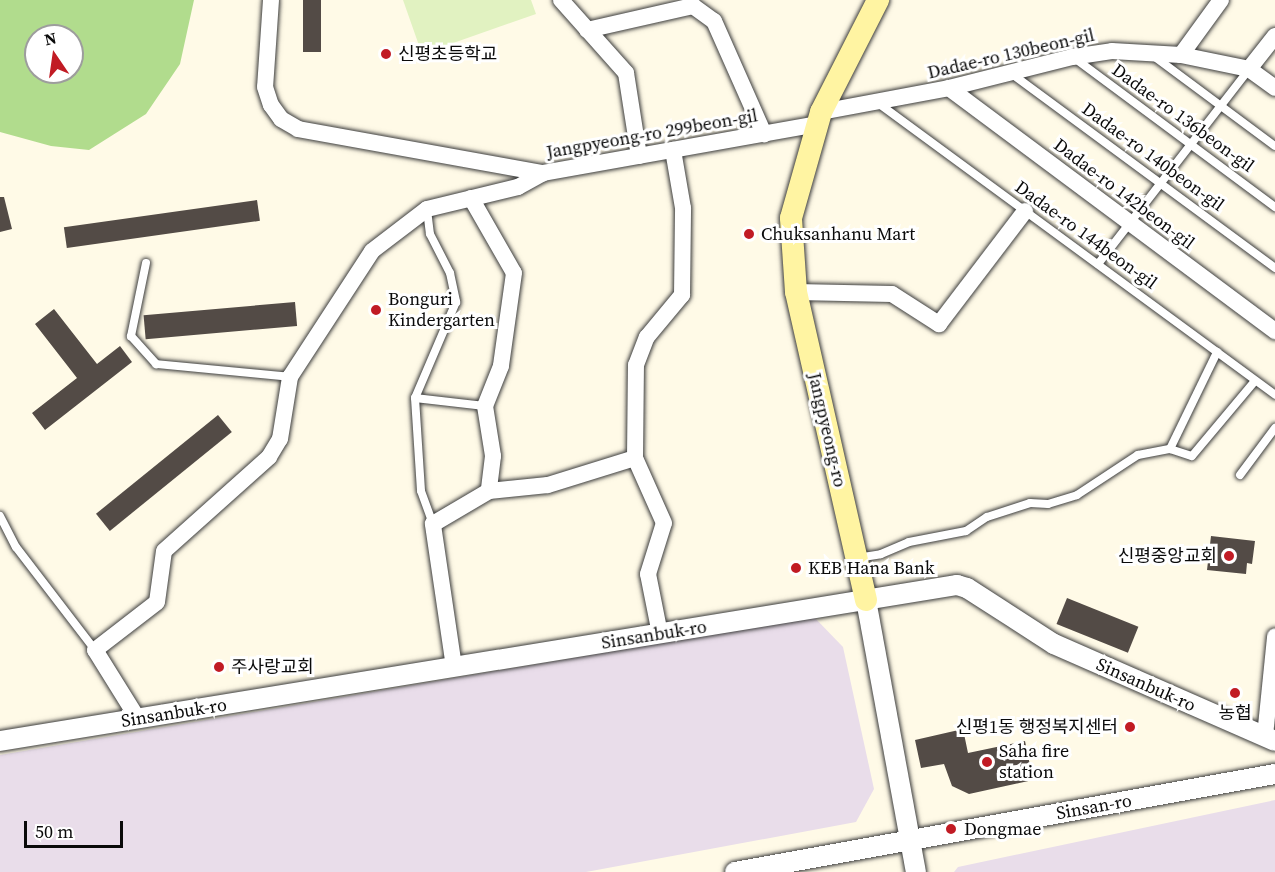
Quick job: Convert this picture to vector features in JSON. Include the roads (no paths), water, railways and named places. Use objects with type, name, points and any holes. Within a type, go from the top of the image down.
[{"type":"main road","name":"Jangpyeong-ro","points":[[866,600],[796,292],[791,218],[819,118],[878,0]]},
{"type":"street","points":[[271,0],[266,87],[271,105],[281,119],[298,129],[543,173]]},
{"type":"street","points":[[561,0],[626,73],[639,156]]},
{"type":"street","points":[[1182,55],[1221,0]]},
{"type":"street","points":[[588,30],[693,6],[714,21],[764,134]]},
{"type":"street","points":[[1249,69],[1275,36]]},
{"type":"street","name":"Dadae-ro 130beon-gil","points":[[819,118],[1072,57],[1148,52],[1182,55],[1249,69],[1275,88]]},
{"type":"street","name":"Dadae-ro 142beon-gil","points":[[949,88],[1275,331]]},
{"type":"street","name":"Jangpyeong-ro 299beon-gil","points":[[427,209],[518,186],[543,173],[764,134],[819,118]]},
{"type":"street","points":[[660,634],[648,574],[664,523],[635,458],[636,365],[647,337],[682,295],[683,208],[673,150]]},
{"type":"street","points":[[471,198],[514,273],[501,366],[485,406],[493,456],[489,491]]},
{"type":"street","points":[[138,719],[95,650],[157,603],[164,550],[269,457],[280,439],[290,377],[372,251],[427,209]]},
{"type":"street","points":[[796,292],[892,294],[939,324],[1025,211]]},
{"type":"street","points":[[454,667],[434,524],[489,491],[548,485],[635,458]]},
{"type":"street","name":"Sinsanbuk-ro","points":[[0,741],[957,585],[967,588],[1054,644],[1270,739]]},
{"type":"street","name":"Jangpyeong-ro","points":[[866,600],[916,872]]},
{"type":"street","points":[[1270,739],[1275,637]]},
{"type":"street","name":"Sinsan-ro","points":[[735,872],[1275,774]]},
{"type":"lane","points":[[1148,52],[1275,146]]},
{"type":"lane","name":"Dadae-ro 136beon-gil","points":[[1072,57],[1275,207]]},
{"type":"lane","points":[[1098,264],[1249,69]]},
{"type":"lane","name":"Dadae-ro 140beon-gil","points":[[1011,73],[1275,268]]},
{"type":"lane","name":"Dadae-ro 144beon-gil","points":[[878,102],[1275,395]]},
{"type":"lane","points":[[427,209],[430,234],[450,273],[456,302],[415,399],[421,491],[434,524]]},
{"type":"lane","points":[[146,263],[131,336],[156,364],[290,377]]},
{"type":"lane","points":[[1170,449],[1217,352]]},
{"type":"lane","points":[[857,558],[881,554],[909,542],[966,531],[987,517],[1030,503],[1048,504],[1077,495],[1138,455],[1170,449],[1192,456],[1255,381]]},
{"type":"lane","points":[[415,399],[485,406]]},
{"type":"lane","points":[[1240,475],[1275,428]]},
{"type":"lane","points":[[0,516],[16,547],[95,650]]},
{"type":"place","name":"신평초등학교","points":[[386,54]]},
{"type":"place","name":"Chuksanhanu Mart","points":[[749,234]]},
{"type":"place","name":"Bonguri Kindergarten","points":[[376,310]]},
{"type":"place","name":"신평중앙교회","points":[[1229,556]]},
{"type":"place","name":"KEB Hana Bank","points":[[796,568]]},
{"type":"place","name":"주사랑교회","points":[[219,667]]},
{"type":"place","name":"농협","points":[[1235,693]]},
{"type":"place","name":"신평1동 행정복지센터","points":[[1130,727]]},
{"type":"place","name":"Saha fire station","points":[[987,762]]},
{"type":"place","name":"Dongmae","points":[[951,829]]}]
